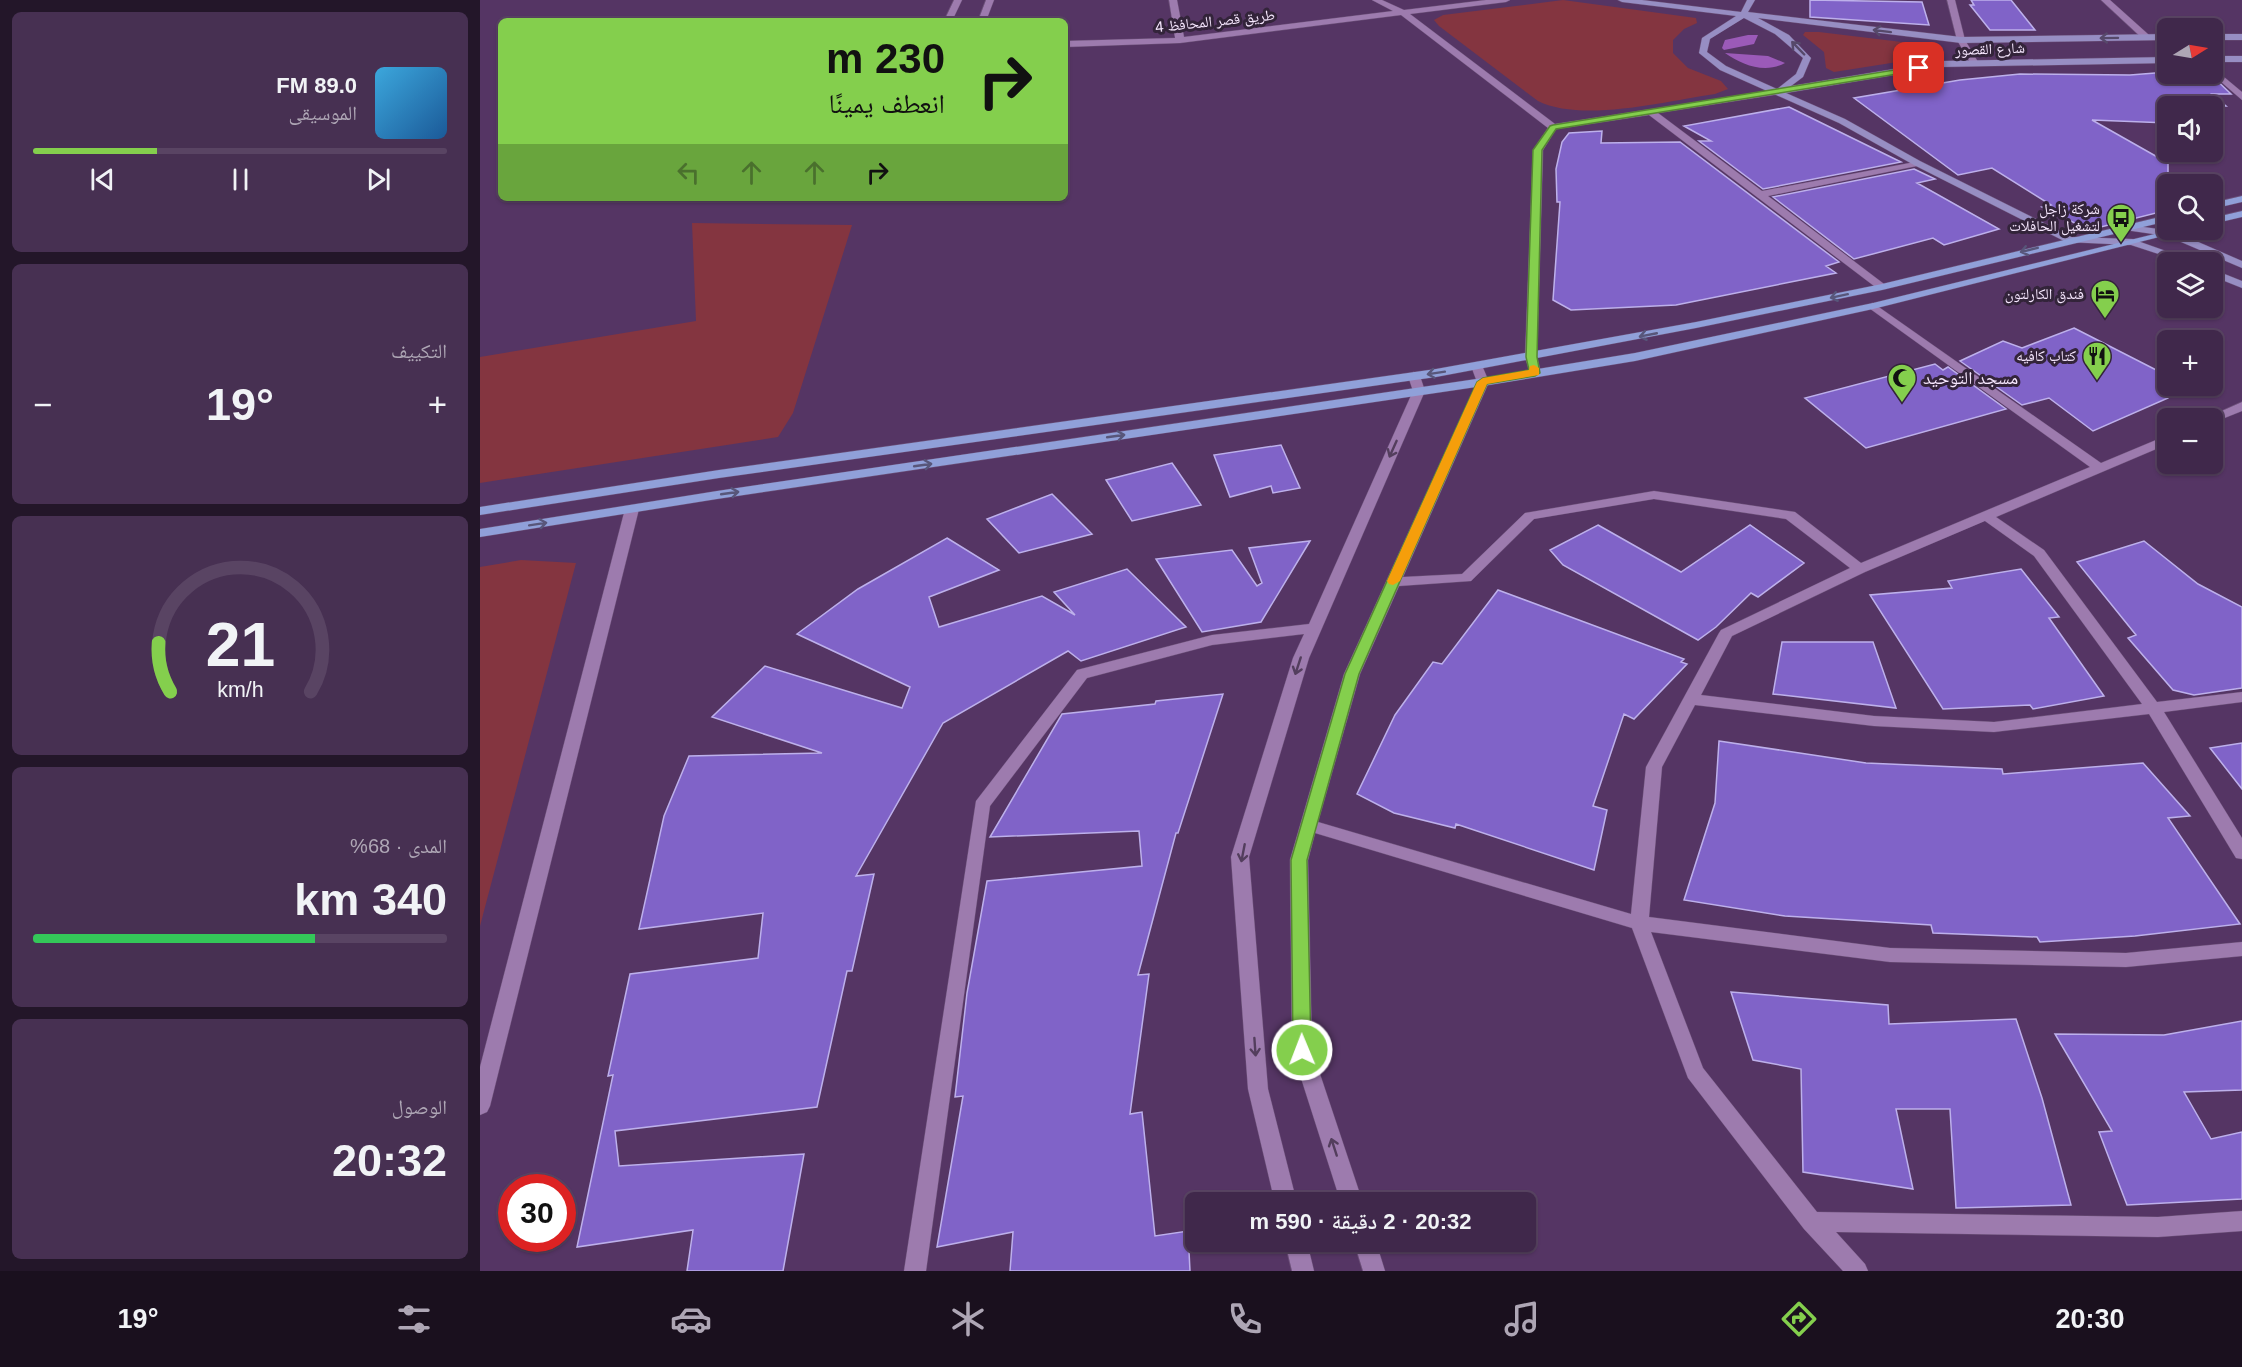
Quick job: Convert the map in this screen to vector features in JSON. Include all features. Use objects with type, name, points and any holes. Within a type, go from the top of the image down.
[{"type":"main road","points":[[2223,203],[2242,199]]},
{"type":"main road","points":[[2223,218],[2242,214]]},
{"type":"main road","points":[[1480,374],[1531,357],[1882,287],[2157,221]]},
{"type":"main road","points":[[480,511],[719,474],[1480,374],[1535,373],[1635,357],[1873,306],[2157,236]]},
{"type":"main road","points":[[480,533],[1417,383]]},
{"type":"street","points":[[949,18],[958,0]]},
{"type":"street","points":[[983,18],[990,0]]},
{"type":"street","points":[[1173,0],[1180,40]]},
{"type":"street","points":[[1376,0],[1403,13],[1553,127],[1780,91],[1800,75],[1808,58],[1797,45],[1778,30],[1743,15]]},
{"type":"street","name":"طريق قصر المحافظ 4","points":[[1068,44],[1180,40],[1506,0]]},
{"type":"street","name":"شارع القصور","points":[[1622,0],[1961,40],[2157,38]]},
{"type":"street","points":[[1750,0],[1743,15],[1706,38],[1703,53],[1723,68],[1780,91],[1842,121],[1917,163],[2070,240],[2132,242],[2162,252]]},
{"type":"street","points":[[1951,0],[1961,40],[1974,62]]},
{"type":"street","points":[[2105,0],[2146,38]]},
{"type":"street","points":[[2223,37],[2242,37]]},
{"type":"street","points":[[2223,59],[2242,59]]},
{"type":"street","name":"شارع القصور","points":[[1780,91],[1942,64],[2157,60]]},
{"type":"street","points":[[2223,79],[2242,97]]},
{"type":"street","points":[[1652,113],[1882,287]]},
{"type":"street","points":[[1535,373],[1531,357],[1538,150],[1553,127]]},
{"type":"street","points":[[1762,194],[1917,163]]},
{"type":"street","points":[[2129,228],[2157,232]]},
{"type":"street","points":[[2185,240],[2242,265]]},
{"type":"street","points":[[2223,277],[2242,285]]},
{"type":"street","points":[[1873,306],[2101,469]]},
{"type":"street","points":[[1348,1192],[1302,1050],[1299,860],[1352,674],[1480,374]]},
{"type":"street","points":[[1283,1192],[1258,1089],[1240,857],[1300,658],[1417,383]]},
{"type":"street","points":[[2223,415],[2240,409]]},
{"type":"street","points":[[1857,1271],[1812,1222],[1695,1072],[1639,923],[1654,767],[1726,633],[1860,569],[2157,444]]},
{"type":"street","points":[[1393,582],[1466,578],[1530,516],[1654,495],[1790,515],[1860,569]]},
{"type":"street","points":[[480,1106],[632,509]]},
{"type":"street","points":[[1986,516],[2039,553],[2154,709],[2242,853]]},
{"type":"street","points":[[915,1271],[982,805],[1082,674],[1212,639],[1314,628]]},
{"type":"street","points":[[1691,699],[1874,721],[1994,727],[2242,697]]},
{"type":"street","points":[[1309,825],[1639,923],[1890,955],[2126,960],[2242,949]]},
{"type":"street","points":[[1812,1222],[2158,1227],[2242,1221]]},
{"type":"street","points":[[1298,1252],[1303,1271]]},
{"type":"street","points":[[1368,1252],[1374,1271]]},
{"type":"shaded area","points":[[1563,0],[1696,18],[1697,23],[1684,29],[1673,40],[1673,53],[1688,68],[1721,81],[1728,89],[1715,94],[1625,108],[1577,110],[1556,107],[1538,101],[1434,20],[1443,15]]},
{"type":"shaded area","points":[[1805,32],[1935,46],[1942,55],[1834,72],[1826,68],[1824,52],[1803,35]]},
{"type":"shaded area","points":[[1758,35],[1754,44],[1724,50],[1722,48],[1725,40]]},
{"type":"shaded area","points":[[1725,53],[1768,56],[1785,63],[1770,68],[1754,67]]},
{"type":"shaded area","points":[[692,223],[852,225],[793,413],[778,437],[480,483],[480,357],[696,321]]},
{"type":"shaded area","points":[[521,560],[576,563],[480,926],[480,567]]},
{"type":"building","points":[[1810,0],[1922,2],[1929,25],[1810,17]]},
{"type":"building","points":[[1971,0],[2011,0],[2035,30],[1990,30],[1970,5],[1974,5]]},
{"type":"building","points":[[2157,73],[2157,84],[2220,84],[2231,94],[2157,96],[2157,123],[2092,120],[2157,157],[2157,162],[2168,163],[2168,174],[2157,174],[2157,213],[2089,230],[2042,207],[2051,205],[1992,168],[1958,175],[1854,98],[1960,80],[2020,74],[2130,75]]},
{"type":"building","points":[[1789,107],[1901,162],[1763,189],[1699,141],[1711,141],[1684,126]]},
{"type":"building","points":[[1602,131],[1601,143],[1680,142],[1839,262],[1826,266],[1836,273],[1676,305],[1571,310],[1553,300],[1560,202],[1557,202],[1556,169],[1562,142],[1569,133]]},
{"type":"building","points":[[1914,169],[1935,179],[1917,183],[1999,229],[1944,245],[1933,238],[1854,259],[1773,197]]},
{"type":"building","name":"كتاب كافيه","points":[[2074,328],[2157,370],[2157,396],[2168,396],[2168,398],[2093,431],[2049,398],[2022,405],[1960,361],[2003,341],[2022,348]]},
{"type":"building","name":"مسجد التوحيد","points":[[1935,364],[1943,370],[1948,367],[2006,409],[1866,448],[1805,398]]},
{"type":"building","points":[[1281,445],[1300,488],[1273,493],[1271,486],[1230,497],[1214,455]]},
{"type":"building","points":[[1172,463],[1201,505],[1132,521],[1106,480]]},
{"type":"building","points":[[1052,494],[1092,534],[1019,553],[987,519]]},
{"type":"building","points":[[1598,525],[1681,572],[1750,525],[1804,563],[1758,597],[1751,593],[1716,627],[1698,640],[1563,565],[1550,550]]},
{"type":"building","points":[[947,538],[999,570],[929,597],[939,627],[1042,596],[1075,615],[1054,592],[1127,569],[1186,627],[1081,661],[1068,651],[943,723],[856,876],[874,874],[852,971],[847,971],[817,1107],[615,1131],[619,1166],[804,1154],[783,1271],[687,1271],[693,1230],[577,1247],[613,1075],[608,1076],[630,974],[758,958],[763,913],[639,929],[664,816],[689,756],[822,753],[712,717],[765,666],[902,708],[910,687],[797,634],[858,589]]},
{"type":"building","points":[[1310,541],[1261,622],[1202,632],[1156,559],[1232,550],[1257,586],[1262,583],[1249,548]]},
{"type":"building","points":[[2144,541],[2198,584],[2242,607],[2242,688],[2194,695],[2173,690],[2128,638],[2136,635],[2077,562]]},
{"type":"building","points":[[2021,569],[2059,617],[2049,618],[2104,696],[2033,709],[2030,705],[1943,709],[1870,595],[1952,588],[1948,581]]},
{"type":"building","points":[[1498,590],[1684,659],[1681,662],[1687,664],[1634,719],[1624,714],[1593,806],[1607,810],[1594,870],[1456,824],[1455,828],[1394,813],[1357,794],[1395,715],[1433,662],[1442,664]]},
{"type":"building","points":[[1782,642],[1873,642],[1896,708],[1773,694]]},
{"type":"building","points":[[1223,694],[1178,833],[1176,833],[1138,975],[1149,974],[1130,1114],[1142,1112],[1155,1236],[1185,1231],[1185,1252],[1189,1252],[1190,1271],[1010,1271],[1013,1232],[937,1247],[963,1096],[955,1097],[967,993],[987,881],[1142,866],[1139,831],[990,837],[1062,714],[1155,704],[1156,701]]},
{"type":"building","points":[[1719,741],[1866,763],[2002,769],[2003,774],[2143,763],[2190,816],[2168,818],[2240,924],[2135,936],[2040,942],[2037,937],[1933,933],[1931,925],[1785,916],[1684,900],[1715,803]]},
{"type":"building","points":[[2242,743],[2242,789],[2210,748]]},
{"type":"building","points":[[1731,992],[1888,1005],[1889,1024],[2016,1019],[2042,1098],[2071,1205],[1956,1208],[1950,1109],[1896,1109],[1913,1189],[1803,1172],[1801,1069],[1753,1060]]},
{"type":"building","points":[[2242,1021],[2242,1090],[2184,1092],[2211,1139],[2242,1132],[2242,1199],[2127,1205],[2099,1132],[2112,1131],[2055,1034],[2164,1035]]},
{"type":"slow traffic","points":[[1393,581],[1483,382],[1535,373],[1534,368]]},
{"type":"place","name":"شركة زاجل لتشغيل الحافلات","points":[[2121,244]]},
{"type":"place","name":"فندق الكارلتون","points":[[2105,320]]},
{"type":"place","name":"كتاب كافيه","points":[[2097,382]]},
{"type":"place","name":"مسجد التوحيد","points":[[1902,404]]},
{"type":"route","points":[[1302,1050],[1299,860],[1352,674],[1483,382],[1535,373],[1531,357],[1538,150],[1553,127],[1652,113],[1919,68]]}]
